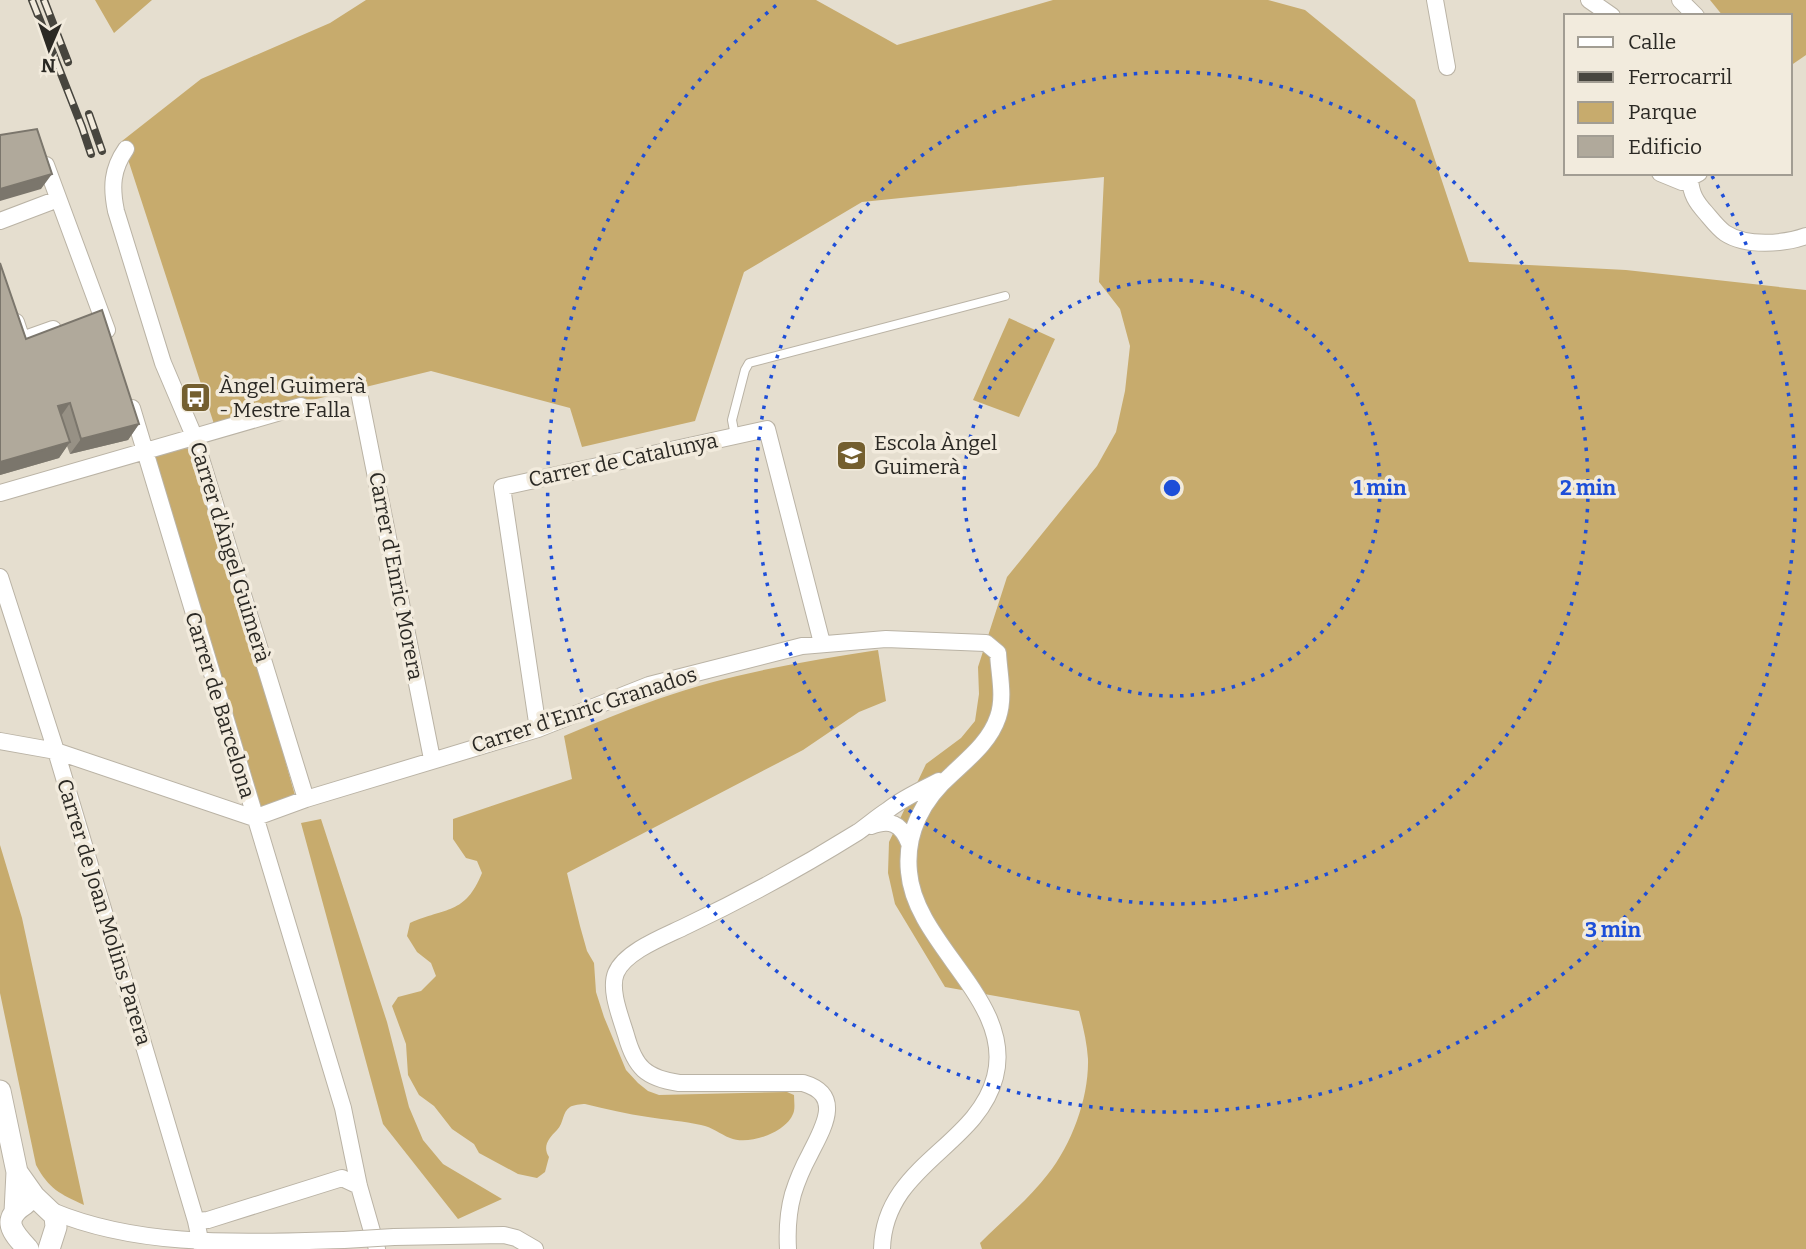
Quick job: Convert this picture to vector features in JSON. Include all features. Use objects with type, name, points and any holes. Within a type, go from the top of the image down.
[{"type":"main road","points":[[0,1091],[17,1172],[13,1229]]},
{"type":"main road","points":[[13,1229],[36,1247],[51,1241],[56,1222],[17,1172]]},
{"type":"main road","points":[[13,1229],[30,1202],[46,1207]]},
{"type":"street","points":[[1435,0],[1447,67]]},
{"type":"street","points":[[1589,0],[1609,14]]},
{"type":"street","points":[[1680,0],[1694,14]]},
{"type":"street","name":"Carrer d'Àngel Guimerà","points":[[126,149],[117,162],[113,176],[112,194],[116,211],[163,363],[194,436],[306,799]]},
{"type":"street","points":[[46,165],[96,314],[115,351]]},
{"type":"street","points":[[1665,175],[1676,180],[1694,176],[1695,201],[1724,233],[1737,239],[1757,242],[1806,236]]},
{"type":"street","points":[[0,221],[58,199]]},
{"type":"street","points":[[9,304],[22,340],[67,324]]},
{"type":"street","name":"Carrer de Barcelona","points":[[127,390],[143,452],[343,1108],[359,1186],[377,1249]]},
{"type":"street","name":"Carrer d'Enric Morera","points":[[359,392],[432,760]]},
{"type":"street","points":[[0,493],[301,405]]},
{"type":"street","name":"Carrer de Catalunya","points":[[538,729],[502,487],[767,429],[822,643]]},
{"type":"street","name":"Carrer de Joan Molins Parera","points":[[0,577],[56,751],[196,1221],[201,1246]]},
{"type":"street","name":"Carrer d'Enric Granados","points":[[254,818],[306,799],[538,729],[649,685],[802,646],[886,639],[986,643],[998,653],[1001,695],[998,716],[988,737],[972,758],[950,775],[928,799],[909,843]]},
{"type":"street","points":[[0,741],[56,751],[254,818]]},
{"type":"street","points":[[788,1249],[793,1194],[800,1174],[826,1124],[828,1111],[823,1097],[816,1086],[803,1083],[679,1083],[663,1081],[646,1074],[629,1046],[615,991],[616,973],[626,960],[644,946],[765,888],[862,830],[889,808],[950,775]]},
{"type":"street","points":[[862,830],[887,822],[896,824],[906,834],[912,892],[929,925],[987,1013],[998,1054],[994,1080],[981,1109],[895,1198],[885,1224],[882,1249]]},
{"type":"street","points":[[196,1221],[208,1220],[342,1178],[359,1186]]},
{"type":"street","points":[[46,1207],[99,1228],[201,1246],[504,1235],[535,1249]]},
{"type":"street","points":[[51,1241],[66,1230],[99,1228]]},
{"type":"lane","points":[[735,436],[732,420],[744,370],[749,363],[1005,296]]},
{"type":"green space","points":[[95,0],[152,0],[114,33]]},
{"type":"green space","points":[[366,0],[816,0],[897,45],[1053,0],[1268,0],[1305,10],[1415,100],[1469,262],[1626,270],[1806,290],[1806,1249],[982,1249],[980,1243],[1024,1201],[1057,1162],[1077,1120],[1088,1074],[1079,1011],[945,987],[895,904],[888,873],[889,842],[926,764],[961,738],[975,721],[979,694],[978,667],[1007,577],[1097,466],[1116,432],[1125,391],[1130,346],[1120,309],[1099,282],[1104,177],[862,202],[744,272],[695,421],[582,447],[570,408],[431,371],[214,424],[122,141],[201,79],[330,23]]},
{"type":"green space","points":[[1710,0],[1806,0],[1806,55],[1792,65],[1792,14],[1721,14]]},
{"type":"green space","points":[[1009,318],[1055,339],[1019,417],[973,400]]},
{"type":"green space","points":[[194,436],[296,799],[256,813],[143,451]]},
{"type":"green space","points":[[878,650],[886,701],[859,712],[803,750],[567,873],[587,951],[594,963],[596,992],[626,1070],[648,1091],[659,1095],[787,1092],[794,1095],[791,1119],[777,1131],[757,1139],[738,1140],[709,1127],[688,1122],[581,1104],[567,1109],[559,1127],[547,1142],[549,1157],[545,1172],[537,1178],[518,1174],[479,1153],[474,1144],[452,1129],[434,1106],[419,1095],[408,1075],[406,1044],[392,1006],[398,997],[421,991],[436,976],[431,963],[417,952],[407,936],[410,923],[461,903],[476,887],[482,873],[477,861],[466,858],[453,839],[453,819],[572,779],[564,736],[611,717],[685,690],[740,675]]},
{"type":"green space","points":[[321,819],[387,1022],[409,1107],[423,1140],[443,1164],[502,1199],[458,1219],[383,1124],[301,823]]},
{"type":"green space","points":[[0,845],[22,918],[84,1205],[56,1190],[36,1165],[0,993]]},
{"type":"building","points":[[37,129],[52,174],[0,189],[0,135]]},
{"type":"building","points":[[0,263],[26,339],[102,310],[139,424],[81,439],[70,403],[58,406],[70,442],[0,462]]},
{"type":"railway","points":[[32,0],[91,154]]},
{"type":"railway","points":[[44,0],[68,62]]},
{"type":"railway","points":[[89,114],[102,151]]},
{"type":"place","name":"Àngel Guimerà - Mestre Falla","points":[[196,398]]},
{"type":"place","name":"Escola Àngel Guimerà","points":[[851,455]]}]
